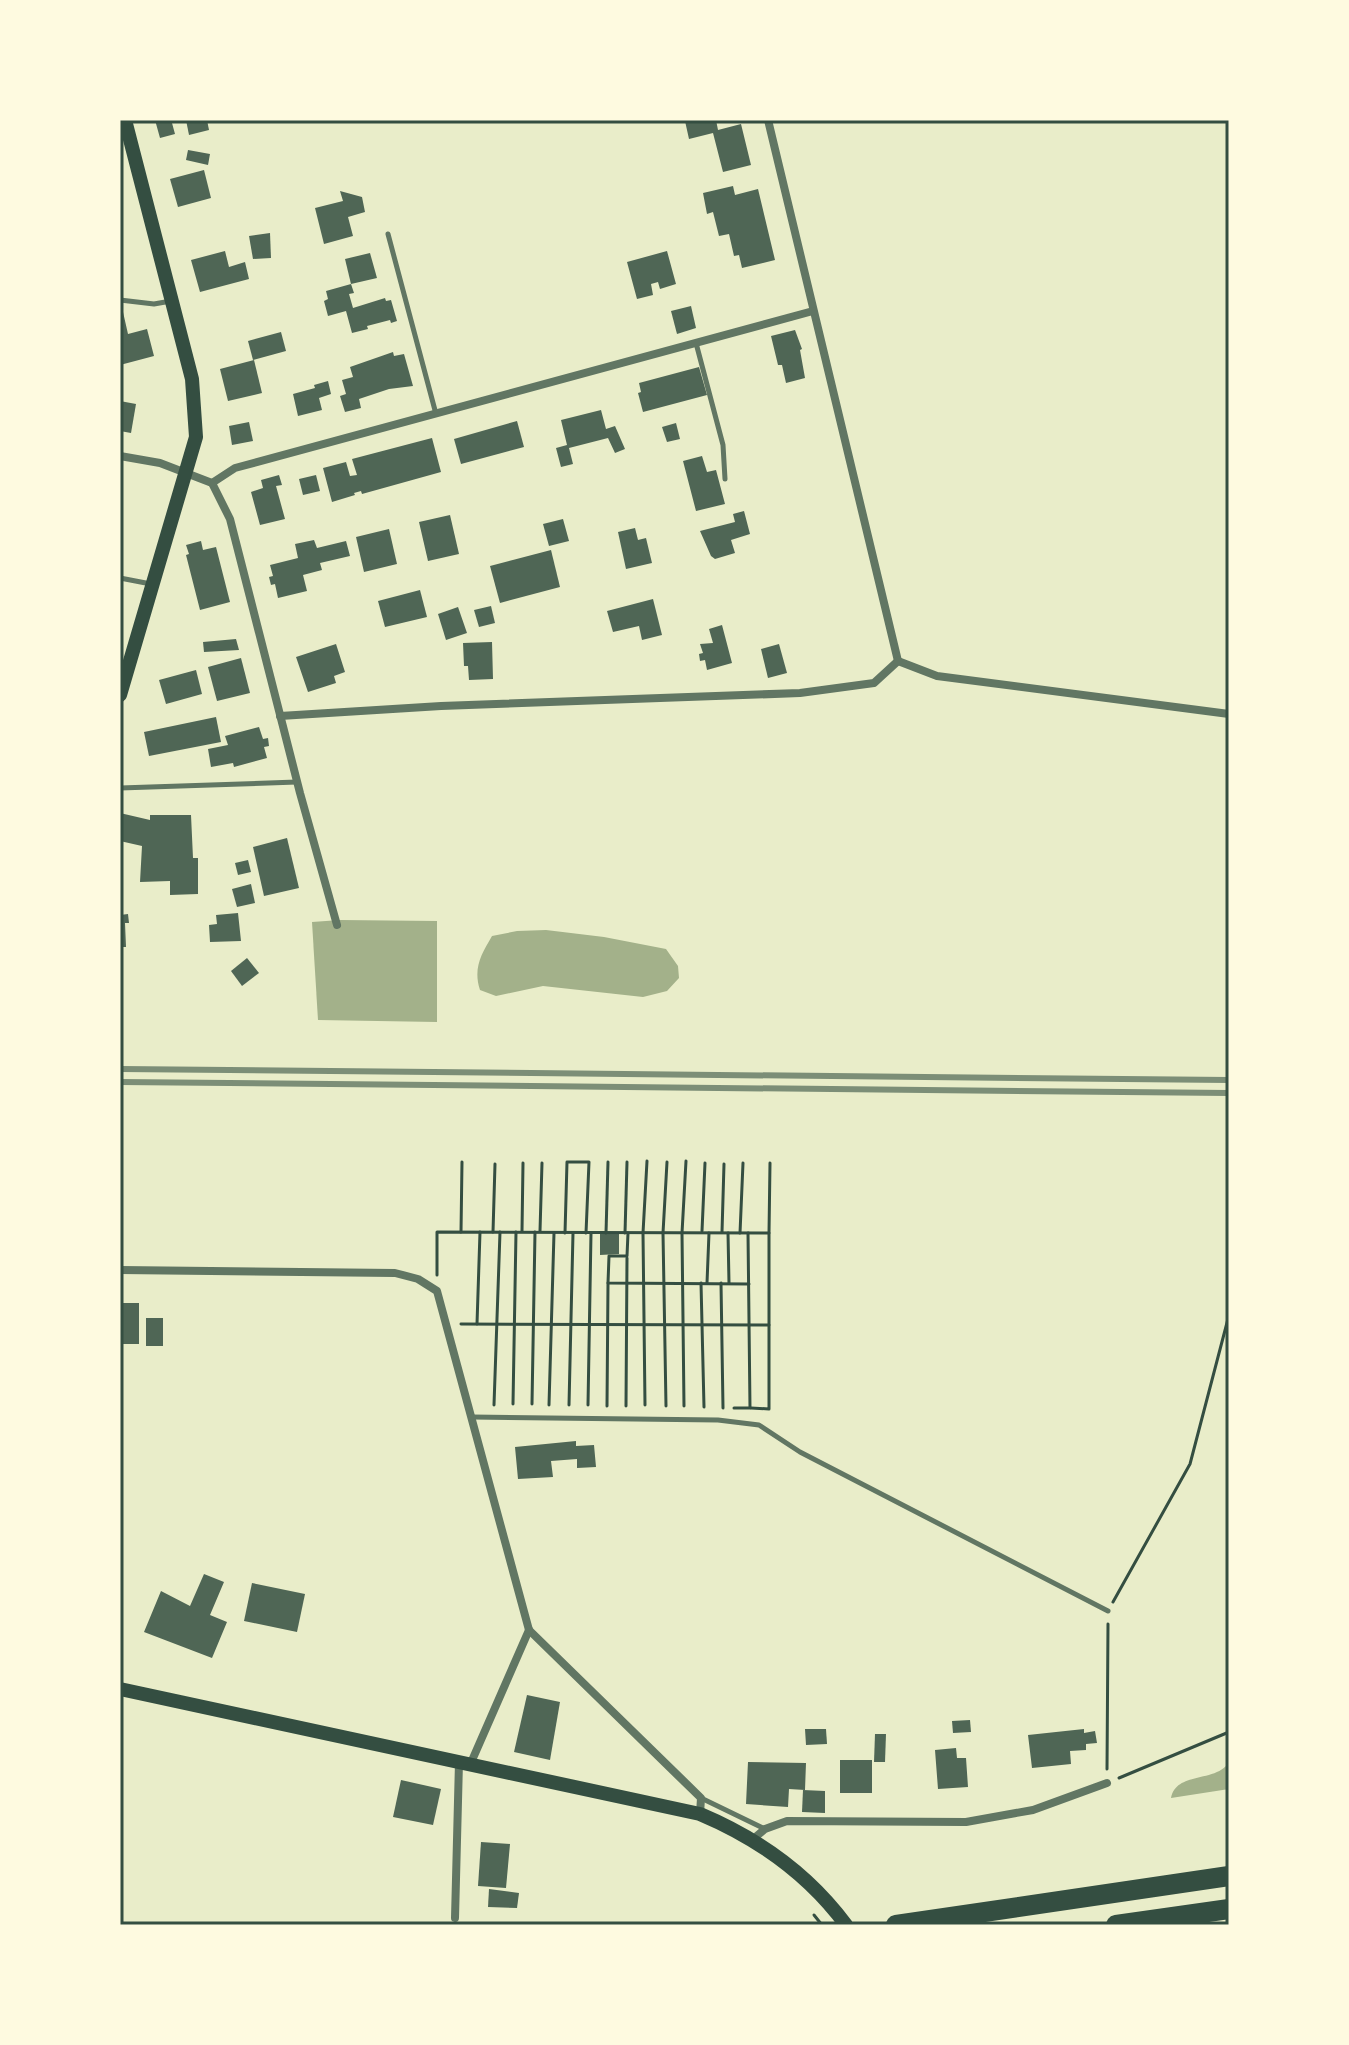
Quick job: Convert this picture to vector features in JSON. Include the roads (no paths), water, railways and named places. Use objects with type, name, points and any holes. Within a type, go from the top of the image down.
[{"type":"highway","points":[[896,1925],[1229,1876]]},
{"type":"highway","points":[[1116,1925],[1229,1909]]},
{"type":"main road","points":[[120,695],[196,437],[192,379],[125,120]]},
{"type":"main road","points":[[120,1689],[700,1814],[752,1840],[797,1872],[833,1907],[846,1925]]},
{"type":"street","points":[[768,120],[898,661]]},
{"type":"street","points":[[212,483],[235,468],[813,311]]},
{"type":"street","points":[[120,456],[160,463],[212,483],[230,519],[337,925]]},
{"type":"street","points":[[898,661],[937,676],[1229,714]]},
{"type":"street","points":[[280,716],[441,706],[800,693],[874,683],[898,661]]},
{"type":"street","points":[[120,1270],[395,1273],[418,1279],[437,1291],[529,1630],[701,1798],[700,1814]]},
{"type":"street","points":[[455,1918],[464,1764],[529,1630]]},
{"type":"street","points":[[752,1840],[765,1829],[787,1821],[966,1822],[1033,1810],[1107,1783]]},
{"type":"lane","points":[[388,234],[436,414]]},
{"type":"lane","points":[[120,300],[154,304],[172,301]]},
{"type":"lane","points":[[696,343],[723,445],[725,479]]},
{"type":"lane","points":[[120,578],[153,584]]},
{"type":"lane","points":[[120,788],[297,782]]},
{"type":"lane","points":[[472,1417],[718,1420],[759,1425],[800,1452],[1108,1611]]},
{"type":"lane","points":[[701,1798],[765,1829]]},
{"type":"railway","points":[[120,1069],[1229,1080]]},
{"type":"railway","points":[[120,1082],[1229,1093]]}]
